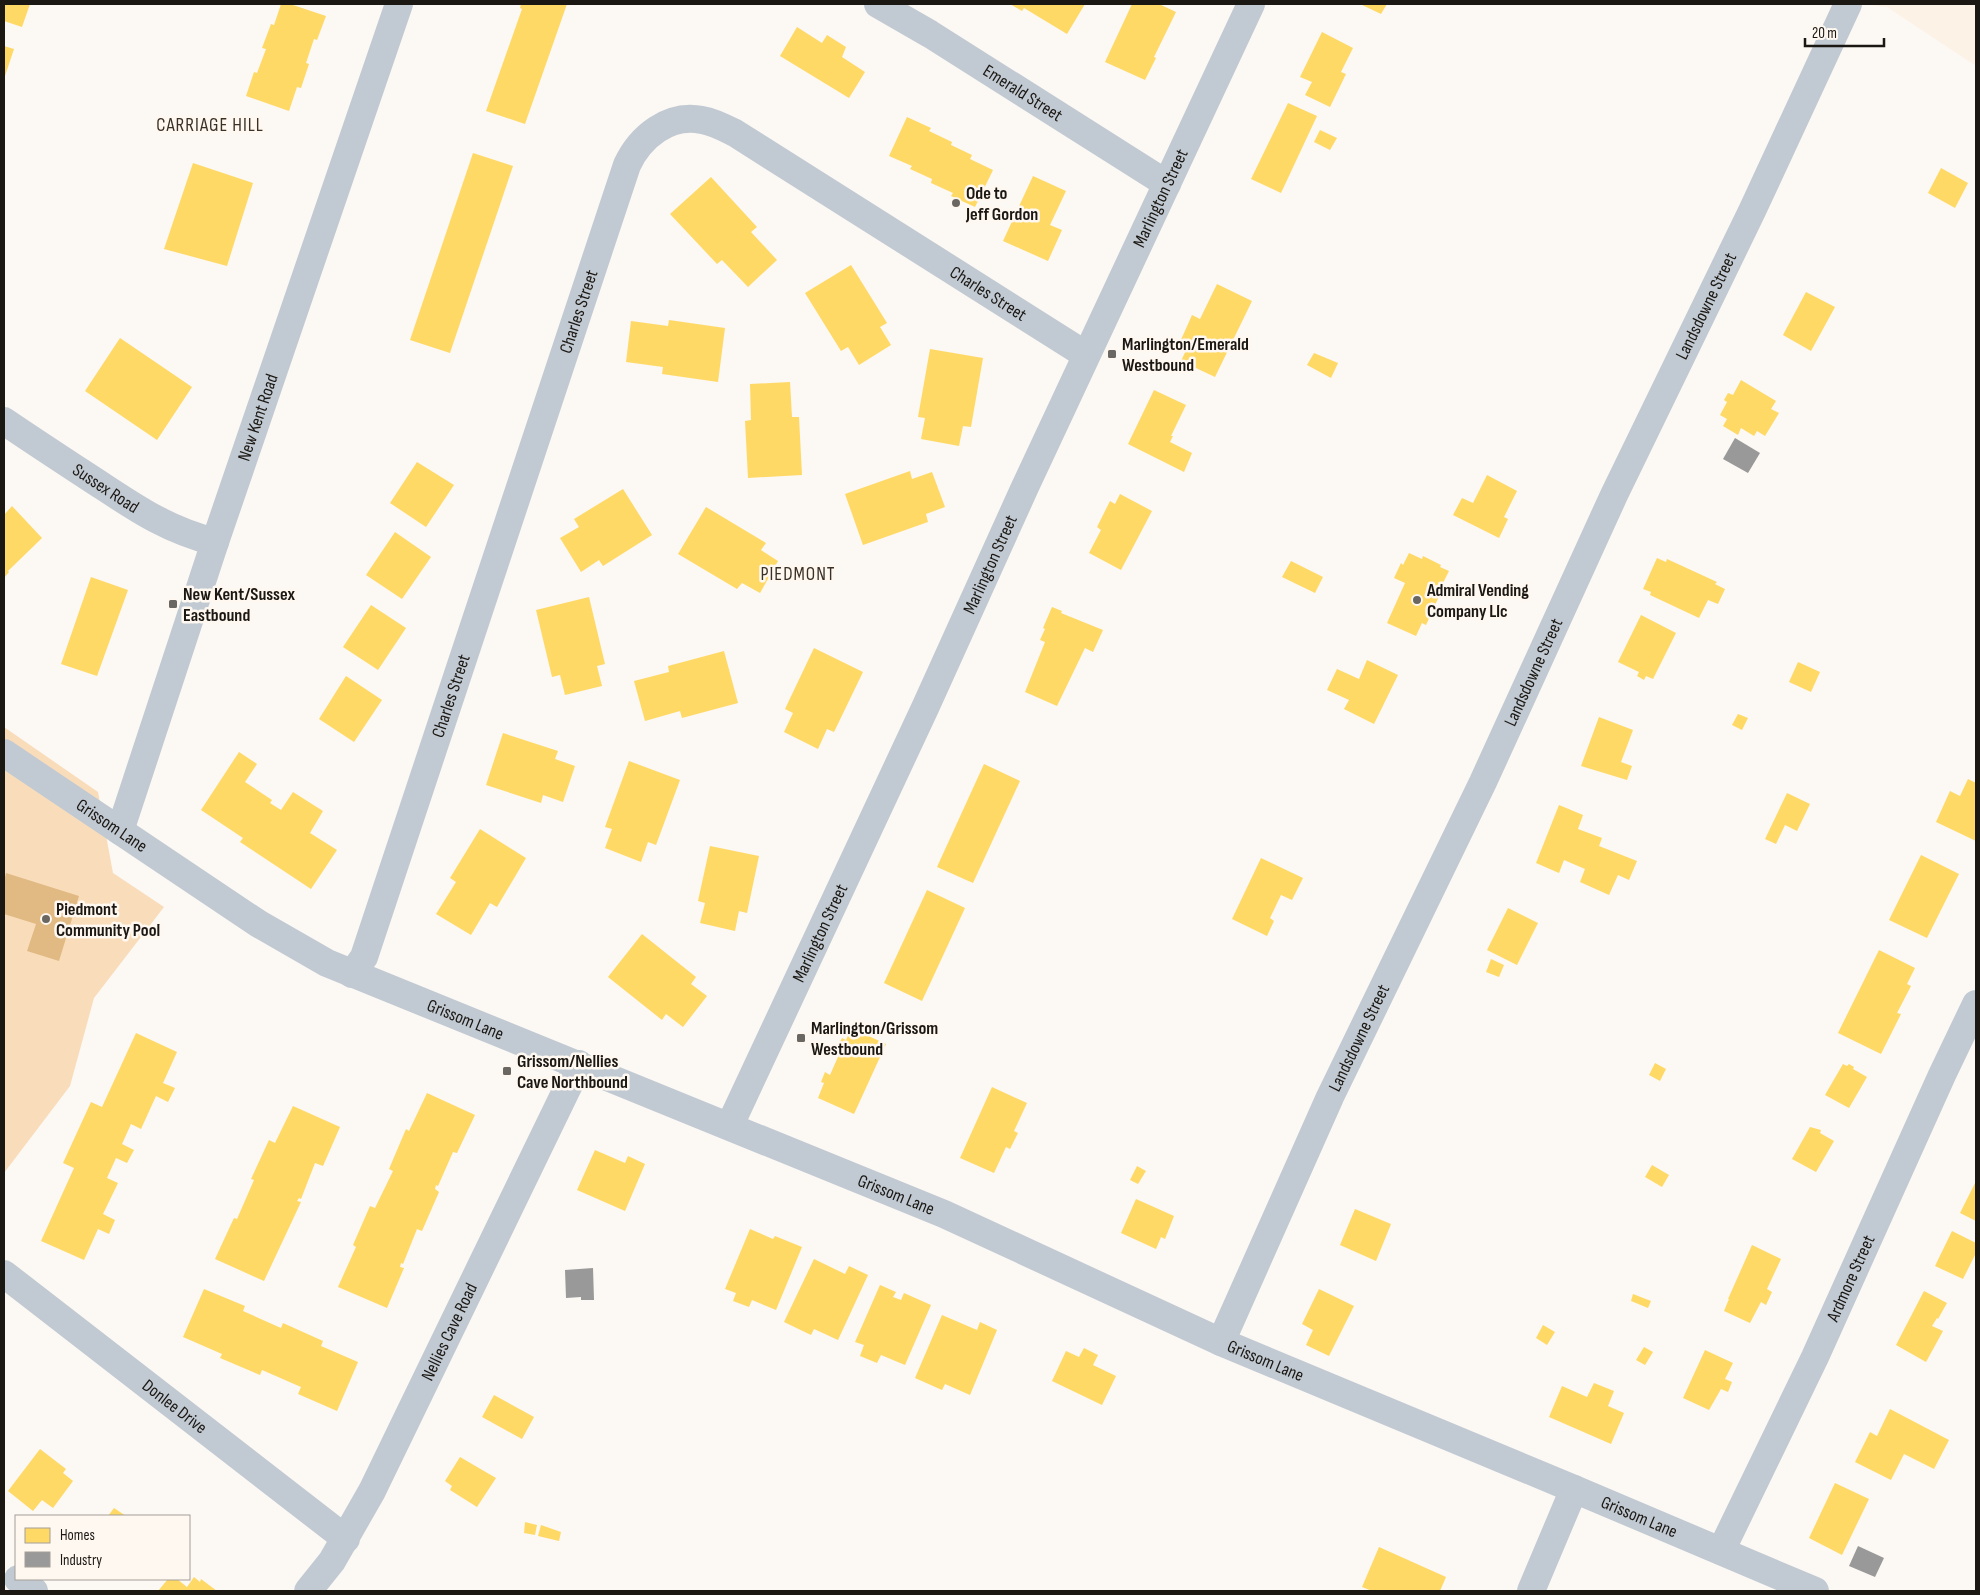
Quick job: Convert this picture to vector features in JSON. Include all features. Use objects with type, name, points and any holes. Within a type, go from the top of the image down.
[{"type":"street","name":"New Kent Road","points":[[120,831],[215,542],[399,4]]},
{"type":"street","name":"Emerald Street","points":[[878,4],[954,48],[1167,184]]},
{"type":"street","name":"Marlington Street","points":[[730,1125],[926,708],[1086,355],[1252,4]]},
{"type":"street","name":"Landsdowne Street","points":[[1221,1342],[1330,1097],[1483,782],[1614,495],[1752,211],[1848,4]]},
{"type":"street","name":"Charles Street","points":[[352,974],[364,957],[626,165],[634,150],[650,134],[663,126],[696,119],[720,125],[1086,355]]},
{"type":"street","name":"Sussex Road","points":[[4,421],[136,508],[164,524],[193,536],[215,542]]},
{"type":"street","name":"Grissom Lane","points":[[4,753],[295,946],[352,974],[730,1125],[944,1214],[1221,1342],[1815,1591]]},
{"type":"street","name":"Ardmore Street","points":[[1722,1551],[1815,1357],[1976,1004]]},
{"type":"street","name":"Nellies Cave Road","points":[[308,1591],[346,1540],[400,1436],[578,1064]]},
{"type":"street","name":"Donlee Drive","points":[[4,1274],[346,1540]]},
{"type":"street","points":[[1531,1591],[1574,1489]]},
{"type":"street","points":[[4,1568],[15,1576]]},
{"type":"street","points":[[20,1580],[34,1591]]},
{"type":"shaded area","points":[[1862,4],[1976,4],[1976,66],[1887,7]]},
{"type":"shaded area","points":[[4,727],[98,792],[113,873],[164,907],[94,998],[70,1086],[4,1173]]},
{"type":"shaded area","name":"Piedmont Community Pool","points":[[6,873],[79,896],[59,961],[27,951],[36,924],[4,914],[4,882]]},
{"type":"building: Homes","points":[[4,4],[30,4],[22,27],[4,21]]},
{"type":"building: Homes","points":[[281,4],[290,4],[326,16],[317,40],[314,39],[306,63],[309,64],[301,88],[297,87],[289,111],[246,96],[254,72],[257,73],[266,49],[262,48],[271,24],[274,25]]},
{"type":"building: Homes","points":[[521,4],[567,4],[525,124],[486,111],[522,9],[520,8]]},
{"type":"building: Homes","points":[[1010,4],[1085,4],[1067,34],[1024,8],[1022,11]]},
{"type":"building: Homes","points":[[1132,4],[1159,4],[1176,12],[1145,80],[1105,62]]},
{"type":"building: Homes","points":[[1360,4],[1387,4],[1381,14]]},
{"type":"building: Homes","points":[[797,27],[822,43],[827,35],[846,47],[842,57],[865,72],[849,98],[780,56]]},
{"type":"building: Homes","points":[[1322,32],[1353,48],[1341,72],[1346,74],[1330,107],[1305,95],[1312,82],[1300,77]]},
{"type":"building: Homes","points":[[4,46],[14,49],[4,79]]},
{"type":"building: Homes","points":[[1288,103],[1317,116],[1281,193],[1251,179]]},
{"type":"building: Homes","points":[[907,117],[931,128],[929,131],[952,142],[951,145],[972,155],[970,159],[993,170],[975,207],[951,196],[953,193],[931,183],[932,179],[910,169],[912,166],[889,156]]},
{"type":"building: Homes","points":[[1320,130],[1337,138],[1330,150],[1314,142]]},
{"type":"building: Homes","points":[[473,153],[513,166],[450,353],[410,340]]},
{"type":"building: Homes","points":[[193,163],[253,183],[227,266],[164,249]]},
{"type":"building: Homes","points":[[1941,168],[1968,183],[1955,208],[1928,193]]},
{"type":"building: Homes","points":[[1033,176],[1066,191],[1050,225],[1062,230],[1048,261],[1003,241]]},
{"type":"building: Homes","points":[[711,177],[757,227],[751,232],[777,260],[748,287],[722,260],[717,264],[670,214]]},
{"type":"building: Homes","points":[[851,265],[887,323],[880,327],[891,345],[859,365],[848,347],[841,351],[805,293]]},
{"type":"building: Homes","points":[[1217,284],[1252,301],[1215,377],[1181,361],[1188,346],[1180,342],[1192,315],[1200,319]]},
{"type":"building: Homes","points":[[1806,292],[1835,307],[1811,351],[1783,335]]},
{"type":"building: Homes","points":[[669,320],[725,328],[718,382],[662,374],[663,367],[626,362],[631,321],[668,326]]},
{"type":"building: Homes","points":[[120,338],[192,387],[157,440],[85,391]]},
{"type":"building: Homes","points":[[930,349],[983,358],[971,427],[963,426],[959,446],[921,439],[925,418],[918,417]]},
{"type":"building: Homes","points":[[1314,353],[1338,363],[1331,378],[1307,365]]},
{"type":"building: Homes","points":[[1741,380],[1776,401],[1771,409],[1779,413],[1765,436],[1757,431],[1754,436],[1741,428],[1738,435],[1723,426],[1727,419],[1720,415],[1727,402],[1724,400],[1728,393],[1733,395]]},
{"type":"building: Homes","points":[[790,382],[792,417],[799,417],[802,475],[748,478],[745,421],[751,420],[750,384]]},
{"type":"building: Homes","points":[[1154,390],[1186,405],[1170,442],[1192,453],[1184,472],[1128,444]]},
{"type":"building: Homes","points":[[417,462],[454,485],[426,527],[390,503]]},
{"type":"building: Homes","points":[[910,471],[912,479],[932,472],[945,507],[926,514],[928,522],[863,545],[845,494]]},
{"type":"building: Homes","points":[[1487,475],[1517,491],[1504,517],[1508,519],[1499,538],[1453,515],[1462,498],[1473,503]]},
{"type":"building: Homes","points":[[623,489],[652,535],[603,566],[599,560],[581,572],[560,538],[579,527],[574,519]]},
{"type":"building: Homes","points":[[1120,494],[1152,511],[1121,570],[1089,553],[1101,530],[1097,527],[1110,501],[1115,504]]},
{"type":"building: Homes","points":[[12,506],[42,538],[8,571],[4,578],[4,515]]},
{"type":"building: Homes","points":[[706,507],[766,543],[761,550],[778,561],[760,593],[742,583],[737,589],[678,554]]},
{"type":"building: Homes","points":[[395,532],[431,557],[402,599],[366,575]]},
{"type":"building: Homes","name":"Admiral Vending Company Llc","points":[[1409,553],[1422,559],[1423,556],[1449,571],[1426,625],[1422,623],[1416,636],[1387,623],[1405,583],[1394,578],[1401,563],[1403,565]]},
{"type":"building: Homes","points":[[1657,558],[1666,562],[1667,559],[1717,582],[1715,584],[1725,589],[1718,604],[1708,600],[1699,618],[1650,595],[1651,592],[1643,589]]},
{"type":"building: Homes","points":[[1291,561],[1323,577],[1315,593],[1282,577]]},
{"type":"building: Homes","points":[[91,577],[128,590],[97,676],[61,664]]},
{"type":"building: Homes","points":[[589,597],[605,664],[597,666],[602,686],[565,695],[560,675],[552,677],[536,610]]},
{"type":"building: Homes","points":[[371,605],[406,628],[378,670],[343,647]]},
{"type":"building: Homes","points":[[1052,607],[1062,611],[1061,613],[1103,630],[1093,652],[1085,648],[1057,706],[1025,692],[1045,642],[1040,640]]},
{"type":"building: Homes","points":[[1641,615],[1676,633],[1653,679],[1646,676],[1644,680],[1637,676],[1639,672],[1618,662]]},
{"type":"building: Homes","points":[[814,648],[863,672],[834,732],[827,729],[818,749],[784,732],[793,713],[785,709]]},
{"type":"building: Homes","points":[[724,651],[738,703],[682,718],[680,711],[645,721],[634,681],[669,672],[668,666]]},
{"type":"building: Homes","points":[[1367,660],[1398,675],[1374,724],[1344,709],[1349,700],[1327,690],[1337,669],[1359,679]]},
{"type":"building: Homes","points":[[1798,662],[1820,672],[1811,692],[1789,682]]},
{"type":"building: Homes","points":[[346,676],[382,700],[354,742],[319,719]]},
{"type":"building: Homes","points":[[1738,714],[1748,718],[1742,730],[1732,725]]},
{"type":"building: Homes","points":[[1599,717],[1633,730],[1621,762],[1632,766],[1627,780],[1581,766]]},
{"type":"building: Homes","points":[[503,733],[558,751],[555,759],[575,766],[563,802],[543,795],[541,803],[486,785]]},
{"type":"building: Homes","points":[[239,752],[257,764],[245,782],[272,800],[270,803],[281,810],[293,792],[323,811],[310,833],[337,850],[311,889],[240,842],[243,838],[201,810]]},
{"type":"building: Homes","points":[[629,761],[680,780],[656,845],[648,842],[641,862],[605,848],[612,829],[605,827]]},
{"type":"building: Homes","points":[[984,764],[1020,781],[973,883],[937,867]]},
{"type":"building: Homes","points":[[1968,779],[1976,783],[1976,841],[1936,822],[1950,791],[1960,796]]},
{"type":"building: Homes","points":[[1787,793],[1810,804],[1797,831],[1785,825],[1776,844],[1765,839]]},
{"type":"building: Homes","points":[[1559,805],[1583,815],[1578,829],[1602,838],[1599,846],[1637,861],[1629,880],[1618,875],[1609,895],[1580,882],[1585,869],[1564,860],[1559,873],[1536,863]]},
{"type":"building: Homes","points":[[480,829],[526,858],[497,907],[490,903],[471,935],[436,914],[456,882],[450,878]]},
{"type":"building: Homes","points":[[710,846],[759,856],[747,913],[739,911],[735,931],[700,923],[705,903],[698,901]]},
{"type":"building: Homes","points":[[1921,855],[1959,874],[1927,938],[1889,920]]},
{"type":"building: Homes","points":[[1261,858],[1303,878],[1292,900],[1281,895],[1270,918],[1274,921],[1267,936],[1232,919]]},
{"type":"building: Homes","points":[[927,890],[965,908],[922,1001],[884,983]]},
{"type":"building: Homes","points":[[1508,908],[1538,923],[1517,965],[1487,950]]},
{"type":"building: Homes","points":[[642,934],[696,977],[691,984],[707,996],[683,1027],[666,1014],[662,1020],[608,977]]},
{"type":"building: Homes","points":[[1879,950],[1915,968],[1907,984],[1911,986],[1897,1013],[1901,1014],[1881,1054],[1838,1033]]},
{"type":"building: Homes","points":[[1491,959],[1504,965],[1499,977],[1486,972]]},
{"type":"building: Homes","points":[[851,1028],[886,1044],[854,1114],[818,1098],[824,1083],[821,1082],[825,1072],[830,1075],[841,1050],[837,1048],[842,1038],[846,1040]]},
{"type":"building: Homes","points":[[136,1033],[177,1052],[163,1083],[175,1088],[168,1102],[156,1096],[141,1129],[131,1124],[122,1144],[134,1150],[127,1163],[116,1158],[107,1178],[118,1183],[103,1214],[115,1220],[109,1234],[98,1229],[84,1260],[41,1241],[74,1168],[63,1163],[91,1102],[102,1107]]},
{"type":"building: Homes","points":[[1655,1063],[1666,1069],[1660,1081],[1649,1075]]},
{"type":"building: Homes","points":[[1843,1064],[1847,1066],[1849,1064],[1854,1067],[1853,1069],[1867,1077],[1849,1108],[1825,1095]]},
{"type":"building: Homes","points":[[992,1087],[1027,1103],[1014,1131],[1018,1133],[1010,1149],[1006,1147],[994,1173],[960,1158]]},
{"type":"building: Homes","points":[[427,1093],[475,1115],[457,1153],[453,1152],[438,1186],[436,1185],[435,1189],[439,1192],[422,1231],[417,1229],[403,1264],[401,1263],[400,1267],[404,1268],[387,1308],[338,1287],[356,1247],[353,1245],[370,1206],[375,1208],[393,1171],[389,1169],[406,1129],[409,1131]]},
{"type":"building: Homes","points":[[293,1106],[340,1127],[323,1166],[315,1163],[301,1199],[299,1198],[297,1201],[301,1202],[264,1281],[215,1259],[234,1218],[237,1219],[254,1180],[251,1179],[269,1140],[275,1143]]},
{"type":"building: Homes","points":[[1810,1127],[1821,1130],[1820,1133],[1834,1141],[1816,1172],[1792,1159]]},
{"type":"building: Homes","points":[[595,1150],[625,1163],[628,1156],[645,1164],[625,1211],[577,1190]]},
{"type":"building: Homes","points":[[1652,1165],[1669,1175],[1662,1187],[1645,1177]]},
{"type":"building: Homes","points":[[1137,1166],[1146,1171],[1138,1184],[1130,1180]]},
{"type":"building: Homes","points":[[1976,1181],[1976,1221],[1960,1213]]},
{"type":"building: Homes","points":[[1136,1199],[1174,1216],[1165,1239],[1161,1237],[1156,1249],[1121,1233]]},
{"type":"building: Homes","points":[[1355,1209],[1391,1224],[1376,1261],[1340,1245]]},
{"type":"building: Homes","points":[[750,1229],[773,1239],[775,1236],[802,1247],[776,1310],[752,1300],[749,1307],[733,1301],[736,1293],[725,1289]]},
{"type":"building: Homes","points":[[1952,1231],[1976,1243],[1976,1253],[1963,1279],[1935,1266]]},
{"type":"building: Homes","points":[[1752,1245],[1781,1259],[1767,1289],[1772,1292],[1766,1305],[1761,1302],[1750,1323],[1724,1311]]},
{"type":"building: Homes","points":[[814,1259],[845,1274],[849,1266],[868,1275],[838,1340],[814,1329],[811,1335],[784,1322]]},
{"type":"building: Homes","points":[[880,1285],[896,1292],[893,1297],[901,1300],[904,1293],[931,1305],[905,1365],[881,1355],[877,1363],[860,1356],[864,1345],[855,1342]]},
{"type":"building: Homes","points":[[204,1289],[245,1306],[243,1311],[281,1328],[283,1323],[323,1341],[321,1346],[358,1362],[337,1411],[298,1394],[301,1387],[262,1370],[260,1375],[220,1358],[222,1354],[183,1337]]},
{"type":"building: Homes","points":[[1319,1289],[1354,1306],[1329,1356],[1306,1345],[1313,1330],[1302,1324]]},
{"type":"building: Homes","points":[[1924,1291],[1947,1303],[1932,1326],[1943,1331],[1926,1362],[1896,1345]]},
{"type":"building: Homes","points":[[1633,1294],[1651,1301],[1648,1308],[1631,1301]]},
{"type":"building: Homes","points":[[942,1315],[977,1330],[980,1322],[997,1330],[970,1395],[945,1384],[942,1390],[915,1378]]},
{"type":"building: Homes","points":[[1543,1325],[1555,1332],[1547,1345],[1536,1338]]},
{"type":"building: Homes","points":[[1644,1347],[1653,1352],[1645,1365],[1636,1360]]},
{"type":"building: Homes","points":[[1084,1348],[1098,1355],[1093,1365],[1116,1376],[1102,1405],[1052,1381],[1066,1351],[1079,1357]]},
{"type":"building: Homes","points":[[1705,1350],[1733,1363],[1725,1379],[1732,1382],[1728,1392],[1721,1389],[1709,1410],[1683,1398]]},
{"type":"building: Homes","points":[[1594,1383],[1614,1391],[1608,1406],[1624,1413],[1611,1444],[1549,1417],[1562,1386],[1587,1397]]},
{"type":"building: Homes","points":[[494,1395],[534,1417],[522,1439],[482,1417]]},
{"type":"building: Homes","points":[[1890,1409],[1949,1440],[1934,1469],[1904,1454],[1891,1480],[1855,1462],[1870,1432],[1877,1436]]},
{"type":"building: Homes","points":[[40,1449],[66,1469],[63,1473],[73,1481],[53,1508],[42,1500],[33,1511],[8,1491]]},
{"type":"building: Homes","points":[[460,1457],[496,1478],[477,1507],[450,1490],[452,1486],[445,1481]]},
{"type":"building: Homes","points":[[1835,1483],[1869,1499],[1842,1555],[1809,1538]]},
{"type":"building: Homes","points":[[114,1508],[124,1515],[109,1515]]},
{"type":"building: Homes","points":[[525,1522],[537,1525],[535,1535],[524,1533]]},
{"type":"building: Homes","points":[[541,1525],[561,1532],[559,1541],[538,1536]]},
{"type":"building: Homes","points":[[1379,1547],[1446,1577],[1440,1591],[1372,1591],[1362,1587]]},
{"type":"building: Homes","points":[[194,1577],[200,1582],[201,1579],[217,1591],[158,1591],[167,1580],[178,1580],[187,1587]]},
{"type":"building: Industry","points":[[1735,438],[1760,453],[1748,473],[1723,459]]},
{"type":"building: Industry","points":[[593,1268],[594,1300],[581,1300],[581,1297],[566,1298],[565,1270]]},
{"type":"building: Industry","points":[[1858,1546],[1884,1558],[1875,1577],[1849,1566]]},
{"type":"place","name":"Ode to Jeff Gordon","points":[[956,203]]},
{"type":"place","name":"Marlington/Emerald Westbound","points":[[1112,354]]},
{"type":"place","name":"Admiral Vending Company Llc","points":[[1417,600]]},
{"type":"place","name":"New Kent/Sussex Eastbound","points":[[173,604]]},
{"type":"place","name":"Piedmont Community Pool","points":[[46,919]]},
{"type":"place","name":"Marlington/Grissom Westbound","points":[[801,1038]]},
{"type":"place","name":"Grissom/Nellies Cave Northbound","points":[[507,1071]]},
{"type":"district","name":"CARRIAGE HILL","points":[[210,124]]},
{"type":"district","name":"PIEDMONT","points":[[798,573]]}]
